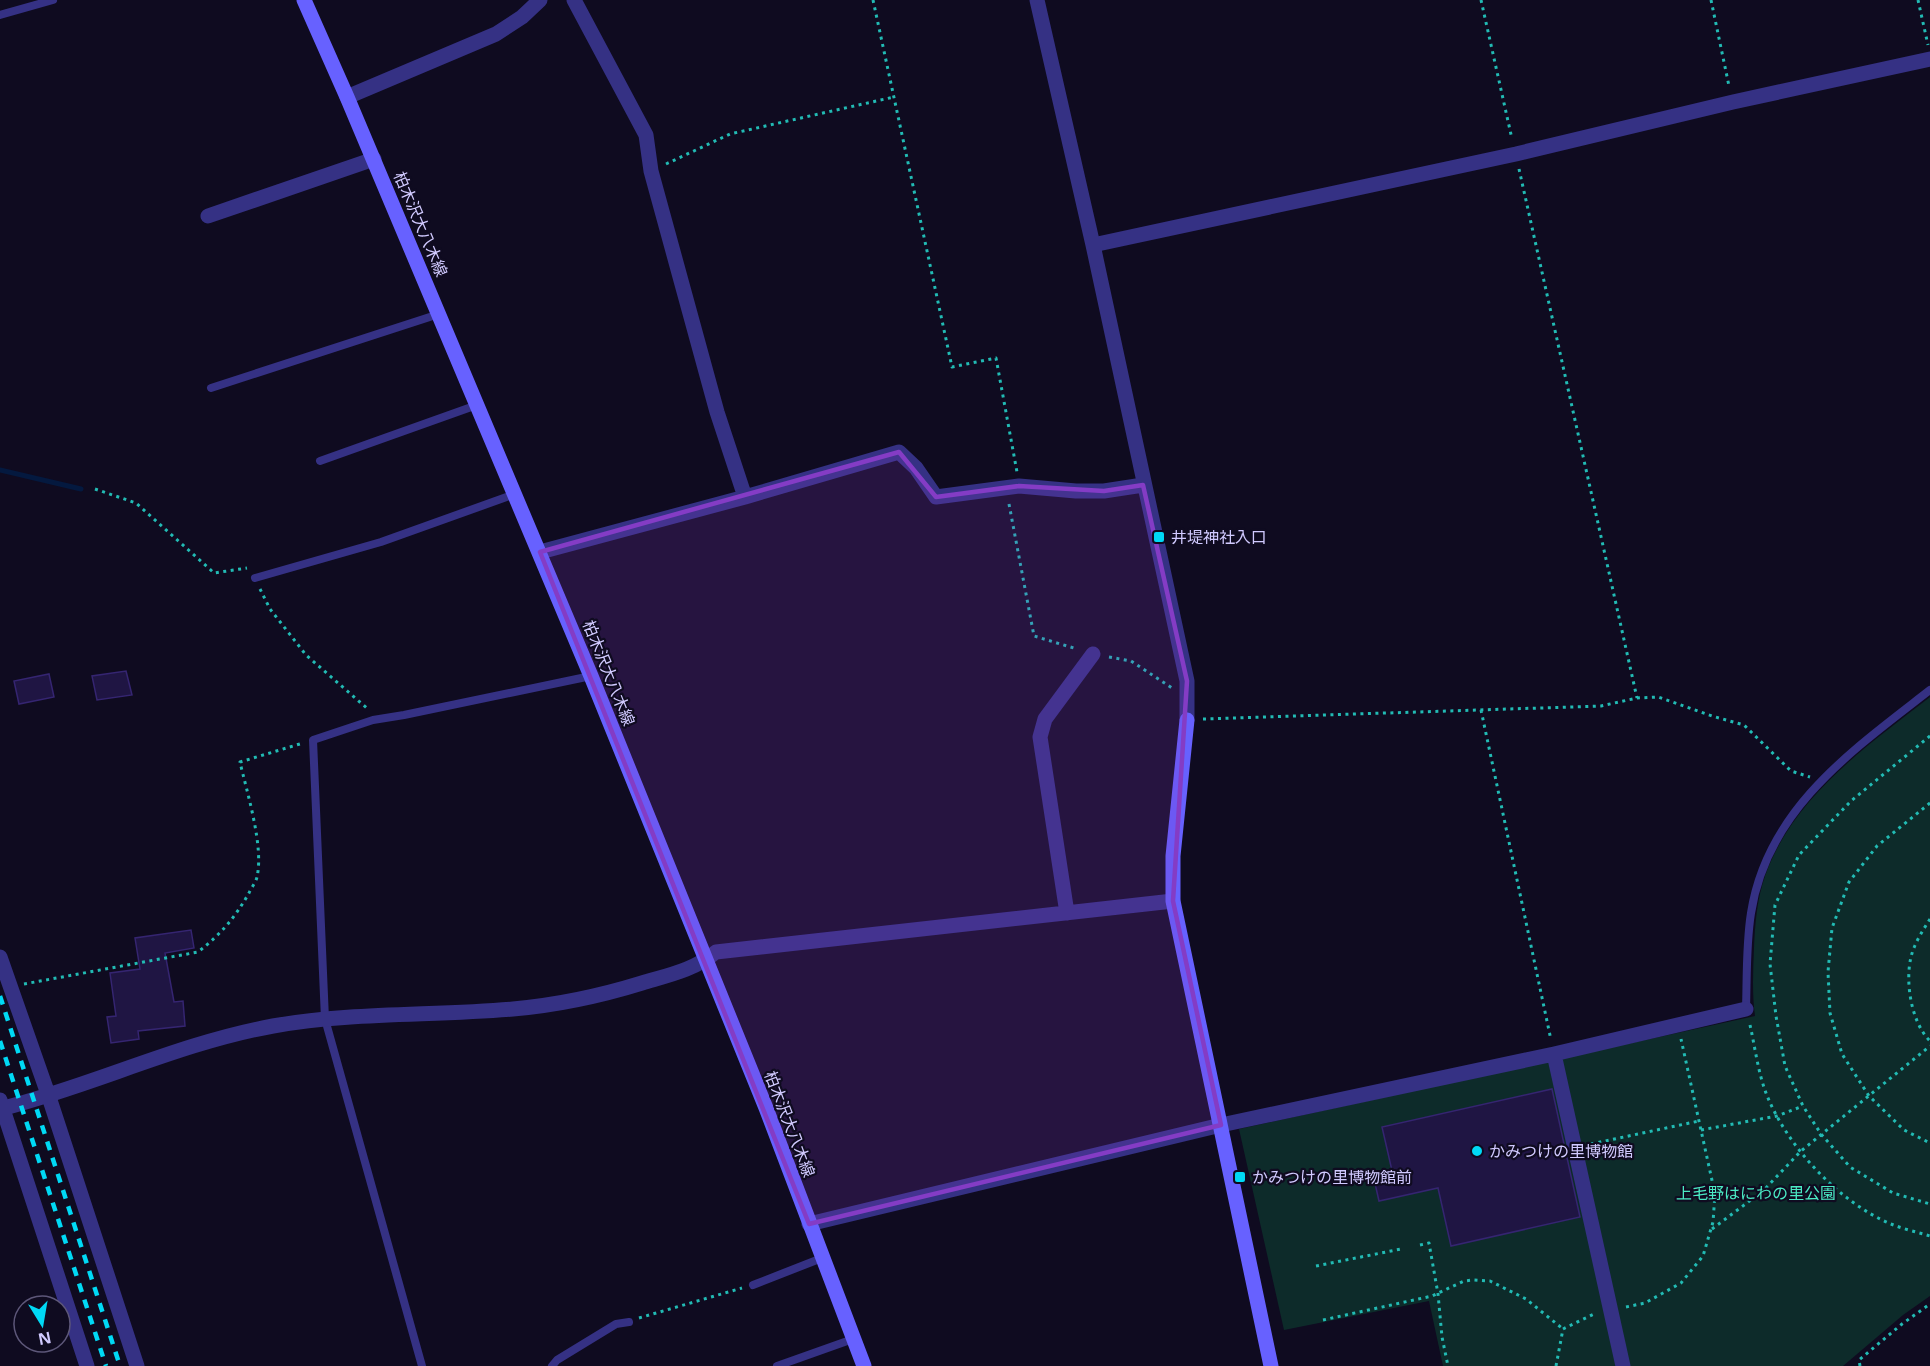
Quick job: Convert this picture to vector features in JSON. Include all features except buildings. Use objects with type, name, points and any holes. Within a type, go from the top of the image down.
[{"type":"main road","name":"柏木沢大八木線","points":[[304,0],[374,159],[591,676],[706,960],[864,1366]]},
{"type":"main road","points":[[1187,720],[1173,856],[1173,901],[1271,1366]]},
{"type":"street","points":[[347,97],[496,34],[522,17],[540,0]]},
{"type":"street","points":[[574,0],[646,135],[651,171],[717,412],[745,497]]},
{"type":"street","points":[[1037,0],[1093,245],[1187,681],[1187,720]]},
{"type":"street","points":[[1093,245],[1515,154],[1929,52]]},
{"type":"street","points":[[208,216],[374,159]]},
{"type":"street","points":[[540,552],[745,497],[899,452],[916,468],[936,497],[1012,486],[1104,491],[1143,485]]},
{"type":"street","points":[[1067,913],[1040,737],[1045,719],[1093,654]]},
{"type":"street","points":[[87,1366],[1,1106],[48,1094],[210,1040],[273,1026],[324,1019],[513,1009],[547,1005],[595,997],[691,968],[716,952],[1173,901]]},
{"type":"street","points":[[0,957],[48,1094],[137,1366]]},
{"type":"street","points":[[809,1224],[1221,1125],[1554,1054],[1746,1009]]},
{"type":"street","points":[[1554,1054],[1623,1366]]},
{"type":"lane","points":[[0,15],[53,0]]},
{"type":"lane","points":[[211,388],[439,314]]},
{"type":"lane","points":[[320,461],[477,405]]},
{"type":"lane","points":[[255,578],[381,542],[515,494]]},
{"type":"lane","points":[[422,1366],[324,1019],[313,740],[373,720],[591,676]]},
{"type":"lane","points":[[1746,1009],[1751,912],[1770,850],[1783,827],[1820,780],[1862,743],[1930,690]]},
{"type":"lane","points":[[753,1285],[822,1258]]},
{"type":"lane","points":[[552,1366],[616,1324],[629,1322]]},
{"type":"lane","points":[[777,1366],[854,1339]]},
{"type":"path","points":[[873,0],[952,367],[996,358],[1034,636],[1093,654],[1131,661],[1187,698]]},
{"type":"path","points":[[1481,0],[1637,698]]},
{"type":"path","points":[[1711,0],[1733,102]]},
{"type":"path","points":[[1918,0],[1929,52]]},
{"type":"path","points":[[651,171],[730,134],[894,97]]},
{"type":"path","points":[[96,489],[136,502],[214,573],[252,568],[270,609],[306,655],[367,707],[373,720]]},
{"type":"path","points":[[1187,720],[1601,706],[1637,698],[1658,697],[1744,725],[1791,771],[1820,780]]},
{"type":"path","points":[[1481,710],[1554,1054]]},
{"type":"path","points":[[1930,736],[1851,801],[1799,855],[1775,905],[1770,964],[1785,1066],[1803,1106],[1821,1134],[1850,1167],[1893,1193],[1930,1204]]},
{"type":"path","points":[[10,987],[198,952],[219,935],[237,915],[257,877],[257,847],[240,762],[313,740]]},
{"type":"path","points":[[1930,803],[1877,846],[1850,882],[1832,928],[1828,972],[1830,1013],[1842,1054],[1869,1096],[1904,1130],[1930,1143]]},
{"type":"path","points":[[1930,919],[1911,957],[1909,992],[1911,1006],[1930,1041]]},
{"type":"path","points":[[1746,1009],[1766,1091],[1777,1116],[1801,1151],[1826,1180],[1872,1214],[1890,1224],[1930,1236]]},
{"type":"path","points":[[1563,1329],[1599,1312],[1645,1302],[1681,1283],[1703,1256],[1713,1222],[1715,1194],[1678,1026]]},
{"type":"path","points":[[1711,1230],[1763,1191],[1801,1151],[1930,1046]]},
{"type":"path","points":[[1701,1130],[1777,1116],[1803,1106]]},
{"type":"path","points":[[1575,1149],[1583,1145],[1699,1121]]},
{"type":"path","points":[[1420,1245],[1429,1243],[1448,1366]]},
{"type":"path","points":[[1316,1266],[1401,1248]]},
{"type":"path","points":[[1323,1320],[1438,1294],[1464,1281],[1490,1281],[1526,1299],[1563,1329]]},
{"type":"path","points":[[629,1322],[753,1285]]},
{"type":"path","points":[[1860,1366],[1859,1360],[1930,1304]]},
{"type":"path","points":[[1556,1366],[1563,1329]]},
{"type":"highlighted area","points":[[899,452],[936,497],[1019,486],[1104,491],[1143,485],[1187,681],[1173,901],[1221,1125],[809,1224],[540,552]]},
{"type":"green space","name":"上毛野はにわの里公園","points":[[1930,697],[1930,1296],[1903,1315],[1843,1366],[1443,1366],[1429,1301],[1284,1330],[1239,1129],[1755,1016],[1753,974],[1757,912],[1765,876],[1778,848],[1794,822],[1834,775]]},
{"type":"waterway","points":[[0,470],[81,489]]},
{"type":"railway","points":[[0,996],[120,1366]]},
{"type":"railway","points":[[0,1041],[106,1366]]},
{"type":"place","name":"井堤神社入口","points":[[1159,537]]},
{"type":"place","name":"かみつけの里博物館","points":[[1477,1151]]},
{"type":"place","name":"かみつけの里博物館前","points":[[1240,1177]]}]
